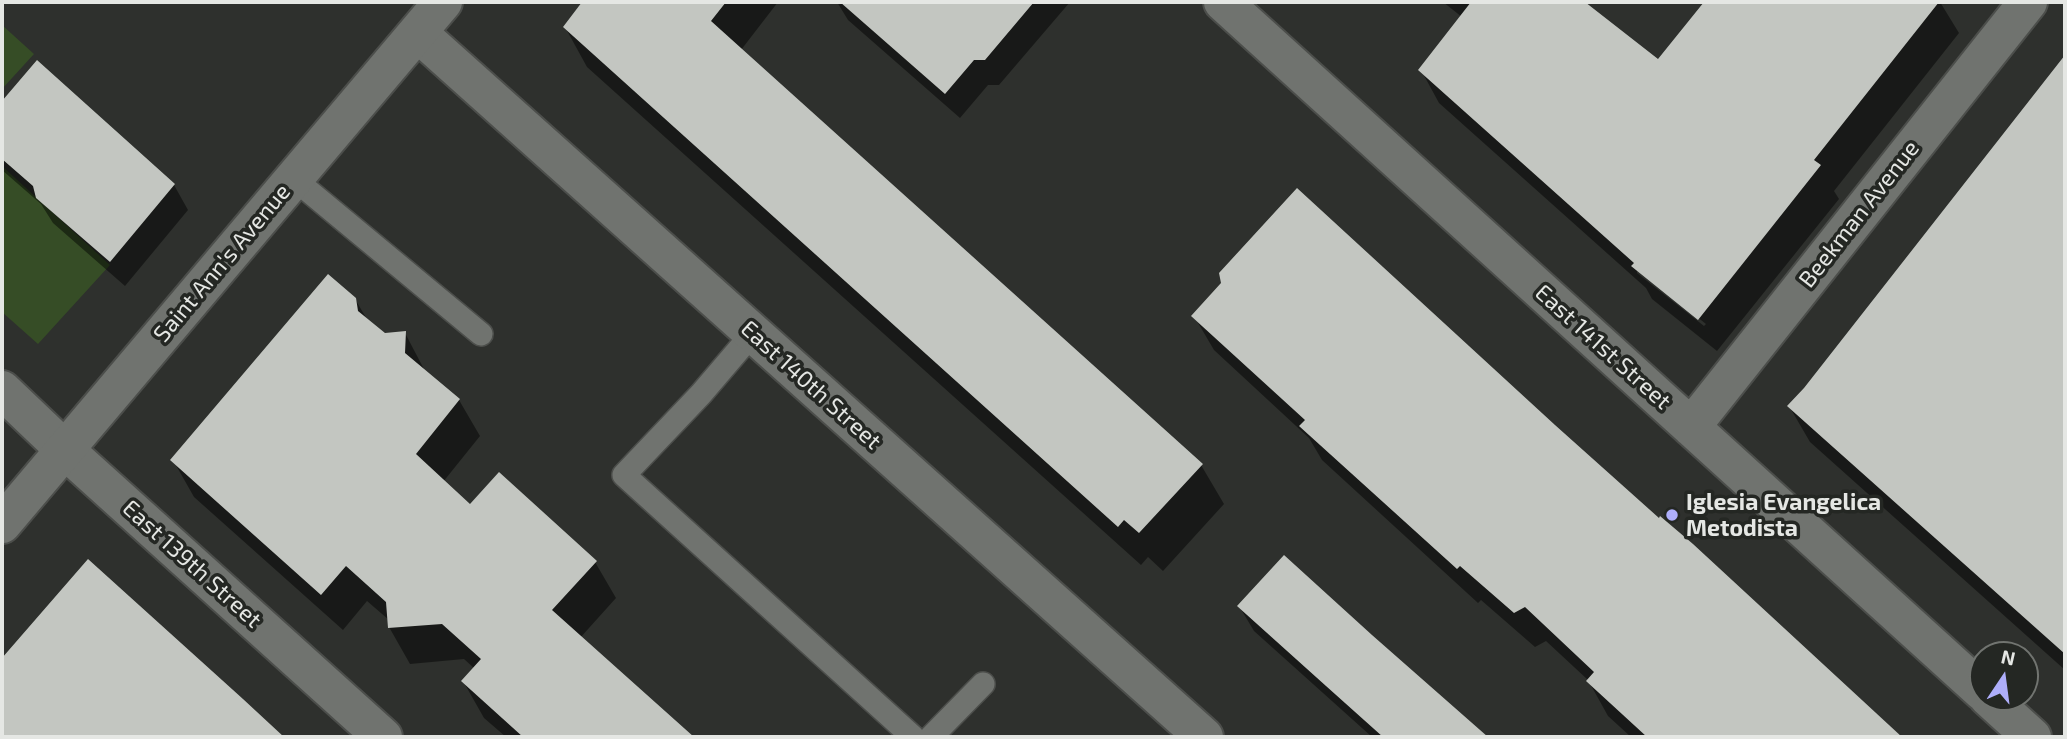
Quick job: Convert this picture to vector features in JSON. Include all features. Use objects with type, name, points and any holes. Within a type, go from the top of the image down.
[{"type":"street","name":"Saint Ann's Avenue","points":[[2,524],[443,2]]},
{"type":"street","name":"East 141st Street","points":[[1223,2],[1969,679]]},
{"type":"street","name":"Beekman Avenue","points":[[1691,427],[2028,2]]},
{"type":"street","name":"East 140th Street","points":[[418,33],[1204,737]]},
{"type":"street","name":"East 139th Street","points":[[2,390],[383,737]]},
{"type":"street","points":[[2003,711],[2032,737]]},
{"type":"lane","points":[[293,178],[481,334]]},
{"type":"lane","points":[[753,333],[701,394],[624,475],[913,737]]},
{"type":"lane","points":[[931,737],[983,684]]},
{"type":"green space","points":[[2,25],[34,54],[2,89]]},
{"type":"green space","points":[[2,166],[110,265],[38,344],[2,312]]},
{"type":"building","points":[[582,2],[726,2],[711,21],[1203,464],[1139,533],[1124,520],[1118,527],[563,27]]},
{"type":"building","points":[[840,2],[1034,2],[985,60],[974,60],[945,94]]},
{"type":"building","points":[[1471,2],[1585,2],[1658,59],[1704,2],[1939,2],[1814,160],[1821,165],[1698,320],[1631,266],[1634,263],[1418,70]]},
{"type":"building","points":[[2065,55],[2065,654],[1787,406],[1804,388]]},
{"type":"building","points":[[37,60],[175,184],[110,262],[36,198],[33,186],[2,159],[2,101]]},
{"type":"building","points":[[1297,188],[1555,425],[1659,518],[1660,516],[1693,544],[1902,737],[1647,737],[1586,681],[1594,672],[1525,607],[1514,613],[1460,566],[1457,569],[1299,426],[1305,420],[1191,316],[1221,283],[1219,273]]},
{"type":"building","points":[[328,274],[356,298],[358,311],[385,333],[406,331],[405,353],[460,399],[416,454],[470,504],[499,472],[597,561],[552,610],[694,737],[523,737],[461,681],[481,659],[442,624],[388,628],[386,602],[346,566],[321,595],[170,460]]},
{"type":"building","points":[[1284,555],[1488,737],[1383,737],[1237,606]]},
{"type":"building","points":[[88,559],[284,737],[2,737],[2,658]]},
{"type":"place","name":"Iglesia Evangelica Metodista","points":[[1672,515]]}]
